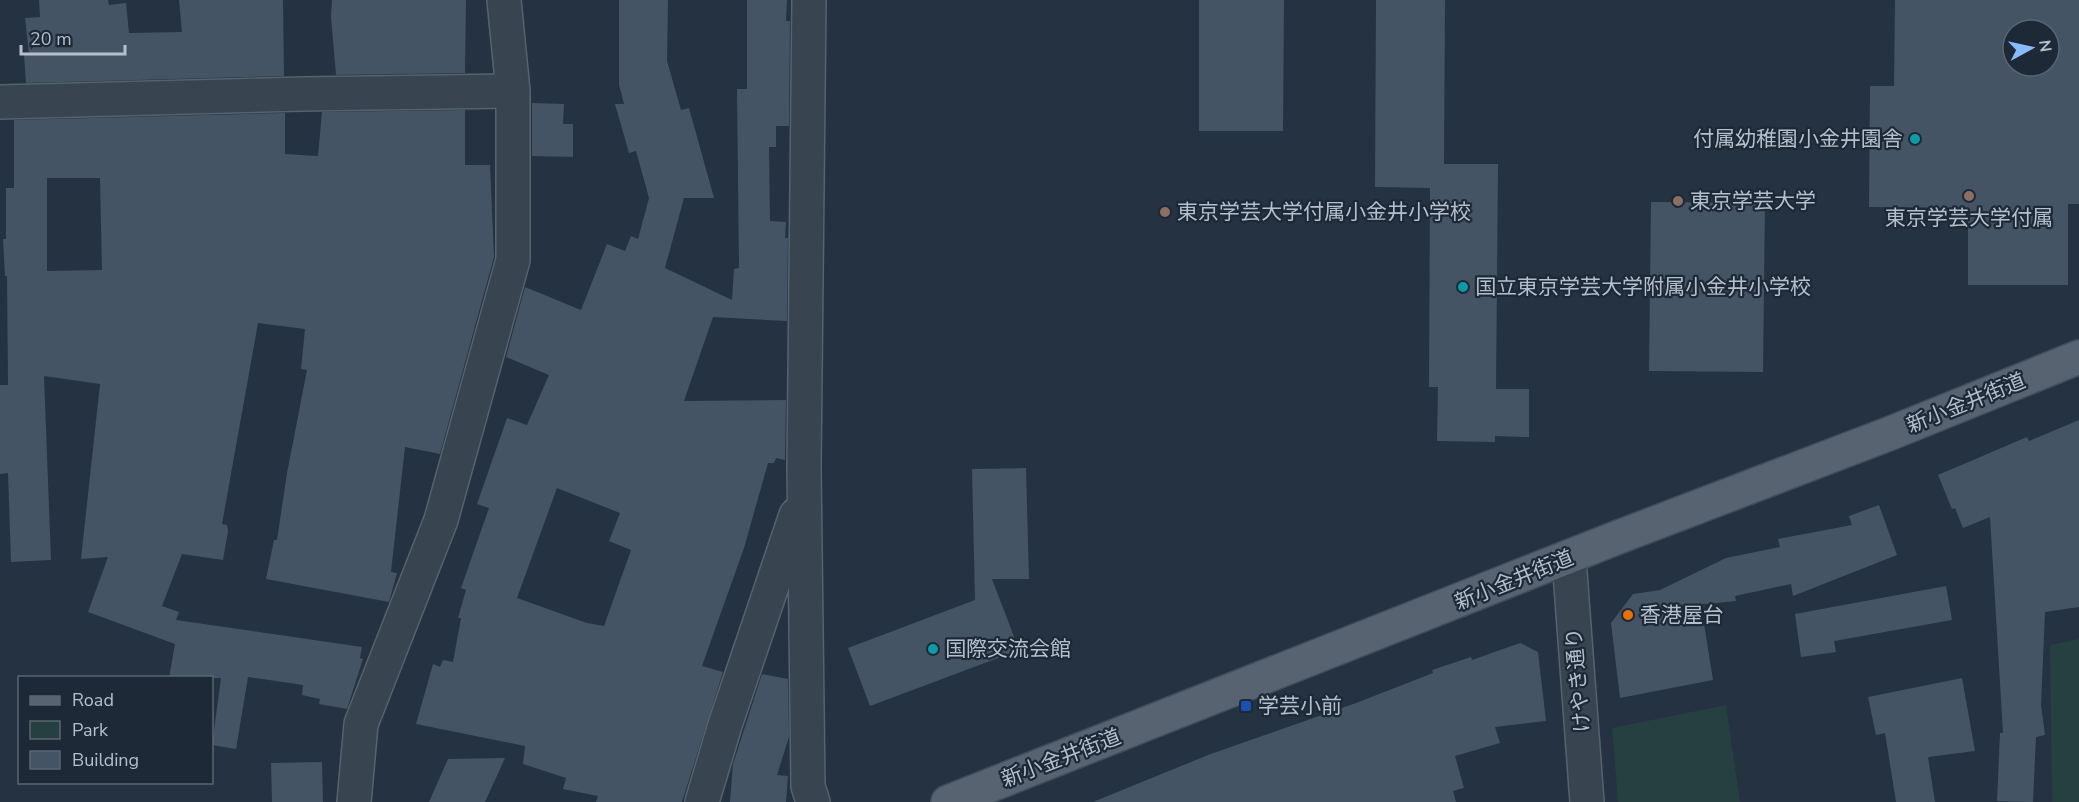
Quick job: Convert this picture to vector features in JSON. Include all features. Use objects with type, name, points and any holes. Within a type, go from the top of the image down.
[{"type":"main road","name":"新小金井街道","points":[[948,802],[2079,357]]},
{"type":"street","points":[[354,802],[361,724],[441,520],[513,260],[513,91],[504,0]]},
{"type":"street","points":[[808,0],[805,490],[808,786],[813,802]]},
{"type":"street","points":[[0,102],[513,91]]},
{"type":"street","points":[[702,802],[724,725],[805,490]]},
{"type":"street","name":"けやき通り","points":[[1569,558],[1587,802]]},
{"type":"green space","points":[[2079,639],[2079,802],[2052,802],[2050,645]]},
{"type":"green space","points":[[1726,705],[1740,802],[1618,802],[1612,728]]},
{"type":"building","points":[[39,0],[108,0],[109,5],[126,3],[129,33],[182,32],[179,0],[283,0],[284,76],[26,83],[24,55],[29,55],[25,18],[40,17]]},
{"type":"building","points":[[332,0],[466,0],[465,73],[336,75],[331,17]]},
{"type":"building","points":[[619,0],[668,0],[667,61],[681,110],[689,108],[714,198],[684,198],[665,268],[732,300],[734,269],[739,268],[737,89],[747,89],[747,0],[787,0],[786,21],[790,21],[789,126],[776,126],[776,147],[769,147],[770,221],[786,222],[785,238],[788,238],[787,321],[713,317],[684,401],[786,400],[785,460],[776,458],[774,463],[768,463],[744,548],[702,666],[723,672],[682,802],[596,802],[598,796],[563,789],[566,778],[523,764],[525,746],[416,724],[433,664],[440,667],[443,660],[453,662],[461,618],[458,618],[466,590],[461,588],[489,508],[477,504],[507,418],[527,425],[549,375],[506,357],[525,287],[581,310],[607,244],[625,251],[631,236],[638,239],[649,198],[636,151],[629,153],[615,104],[624,104],[619,85]],"holes":[[[557,488],[620,513],[609,541],[631,550],[604,626],[587,623],[517,598]]]},
{"type":"building","points":[[1199,0],[1284,0],[1283,131],[1199,131]]},
{"type":"building","name":"国立東京学芸大学附属小金井小学校","points":[[1376,0],[1445,0],[1444,164],[1498,164],[1496,389],[1529,389],[1529,437],[1495,436],[1495,442],[1437,441],[1438,387],[1429,387],[1430,188],[1375,187]]},
{"type":"building","name":"付属幼稚園小金井園舎","points":[[1895,0],[2079,0],[2079,204],[2068,204],[2068,285],[1968,285],[1968,208],[1869,207],[1870,86],[1894,86]]},
{"type":"building","points":[[532,103],[564,104],[563,124],[573,124],[573,157],[532,156]]},
{"type":"building","points":[[465,110],[465,165],[490,165],[494,257],[440,454],[405,447],[391,572],[397,573],[389,602],[266,579],[274,540],[277,540],[307,370],[301,369],[305,329],[258,323],[222,524],[227,525],[228,531],[223,560],[182,554],[162,606],[179,612],[176,620],[362,647],[360,658],[363,659],[347,709],[319,704],[320,699],[302,695],[303,685],[248,677],[236,749],[213,745],[221,678],[169,676],[175,644],[88,612],[108,557],[81,559],[100,384],[44,376],[51,560],[11,562],[8,473],[0,474],[0,385],[8,385],[7,276],[5,276],[3,239],[6,239],[6,188],[14,188],[14,120],[285,113],[285,154],[318,156],[322,112]],"holes":[[[47,178],[100,178],[102,270],[47,271]]]},
{"type":"building","points":[[1651,202],[1765,203],[1763,372],[1649,371]]},
{"type":"building","points":[[2079,420],[2079,607],[2045,612],[2041,705],[2045,735],[2036,737],[2033,802],[1997,801],[2000,733],[2003,733],[1990,517],[1963,528],[1955,508],[1952,509],[1938,475],[2027,437],[2029,441]]},
{"type":"building","name":"国際交流会館","points":[[1026,468],[1029,579],[992,579],[1019,650],[870,706],[848,648],[975,600],[972,469]]},
{"type":"building","points":[[1879,505],[1897,555],[1793,596],[1791,584],[1735,596],[1736,601],[1695,605],[1704,624],[1713,680],[1620,698],[1611,623],[1633,594],[1660,590],[1726,558],[1780,547],[1778,539],[1852,525],[1849,516]]},
{"type":"building","points":[[1946,586],[1952,620],[1834,641],[1836,652],[1801,657],[1795,614]]},
{"type":"building","points":[[1520,643],[1538,652],[1546,721],[1495,727],[1500,743],[1455,756],[1464,788],[1453,791],[1456,802],[1093,802],[1208,755],[1356,703],[1433,673],[1432,670],[1471,657],[1472,660]]},
{"type":"building","points":[[762,674],[788,679],[789,737],[777,775],[788,776],[786,802],[730,802],[733,764]]},
{"type":"building","points":[[1962,678],[1975,751],[1928,757],[1935,802],[1896,802],[1885,733],[1876,735],[1868,697]]},
{"type":"building","points":[[505,758],[485,802],[429,802],[448,759]]},
{"type":"building","points":[[322,762],[323,802],[272,802],[271,763]]},
{"type":"place","name":"付属幼稚園小金井園舎","points":[[1915,139]]},
{"type":"place","name":"東京学芸大学付属","points":[[1969,196]]},
{"type":"place","name":"東京学芸大学","points":[[1678,201]]},
{"type":"place","name":"東京学芸大学付属小金井小学校","points":[[1165,212]]},
{"type":"place","name":"国立東京学芸大学附属小金井小学校","points":[[1463,287]]},
{"type":"place","name":"香港屋台","points":[[1628,615]]},
{"type":"place","name":"国際交流会館","points":[[933,649]]},
{"type":"place","name":"学芸小前","points":[[1246,706]]}]
